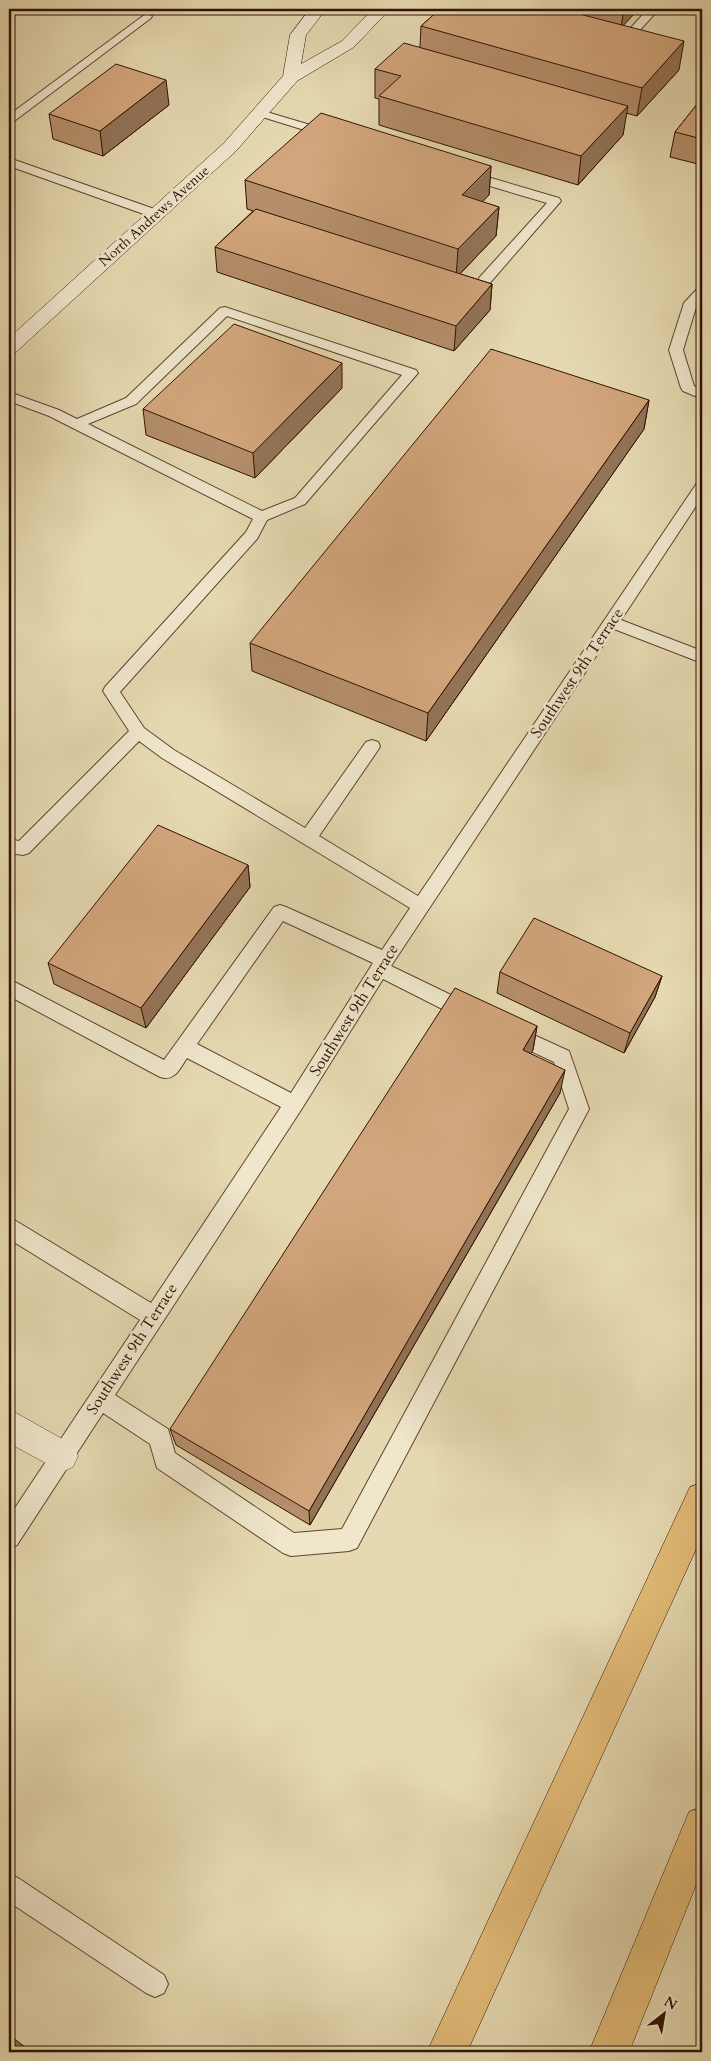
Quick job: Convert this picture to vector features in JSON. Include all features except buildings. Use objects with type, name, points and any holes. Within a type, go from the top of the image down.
[{"type":"highway","points":[[447,2052],[702,1499]]},
{"type":"highway","points":[[609,2052],[702,1825]]},
{"type":"highway","points":[[592,2052],[652,1950]]},
{"type":"main road","points":[[291,77],[298,35],[318,9]]},
{"type":"main road","name":"North Andrews Avenue","points":[[9,348],[230,147],[291,77],[348,44],[382,9]]},
{"type":"main road","points":[[9,1425],[62,1456]]},
{"type":"lane","points":[[601,30],[628,37],[654,9]]},
{"type":"lane","points":[[9,120],[147,16]]},
{"type":"lane","points":[[260,112],[339,136]]},
{"type":"lane","points":[[9,162],[156,214]]},
{"type":"lane","points":[[452,170],[555,201],[484,281]]},
{"type":"lane","points":[[702,292],[691,303],[676,350],[688,388],[702,395]]},
{"type":"lane","points":[[77,424],[130,401],[225,311],[411,373],[300,501],[261,517],[252,535],[110,691],[138,732],[168,754],[421,906]]},
{"type":"lane","points":[[9,396],[77,424],[261,517]]},
{"type":"lane","name":"Southwest 9th Terrace","points":[[9,1537],[294,1104],[382,965],[702,486]]},
{"type":"lane","points":[[611,622],[702,657]]},
{"type":"lane","points":[[9,846],[23,848],[138,732]]},
{"type":"lane","points":[[308,838],[372,746]]},
{"type":"lane","points":[[9,987],[167,1071],[280,912],[488,1022],[562,1058],[579,1109],[349,1540],[291,1545],[165,1460],[160,1437],[100,1398]]},
{"type":"lane","points":[[184,1047],[294,1104]]},
{"type":"lane","points":[[9,1228],[154,1317]]},
{"type":"lane","points":[[9,1887],[155,1984]]}]
